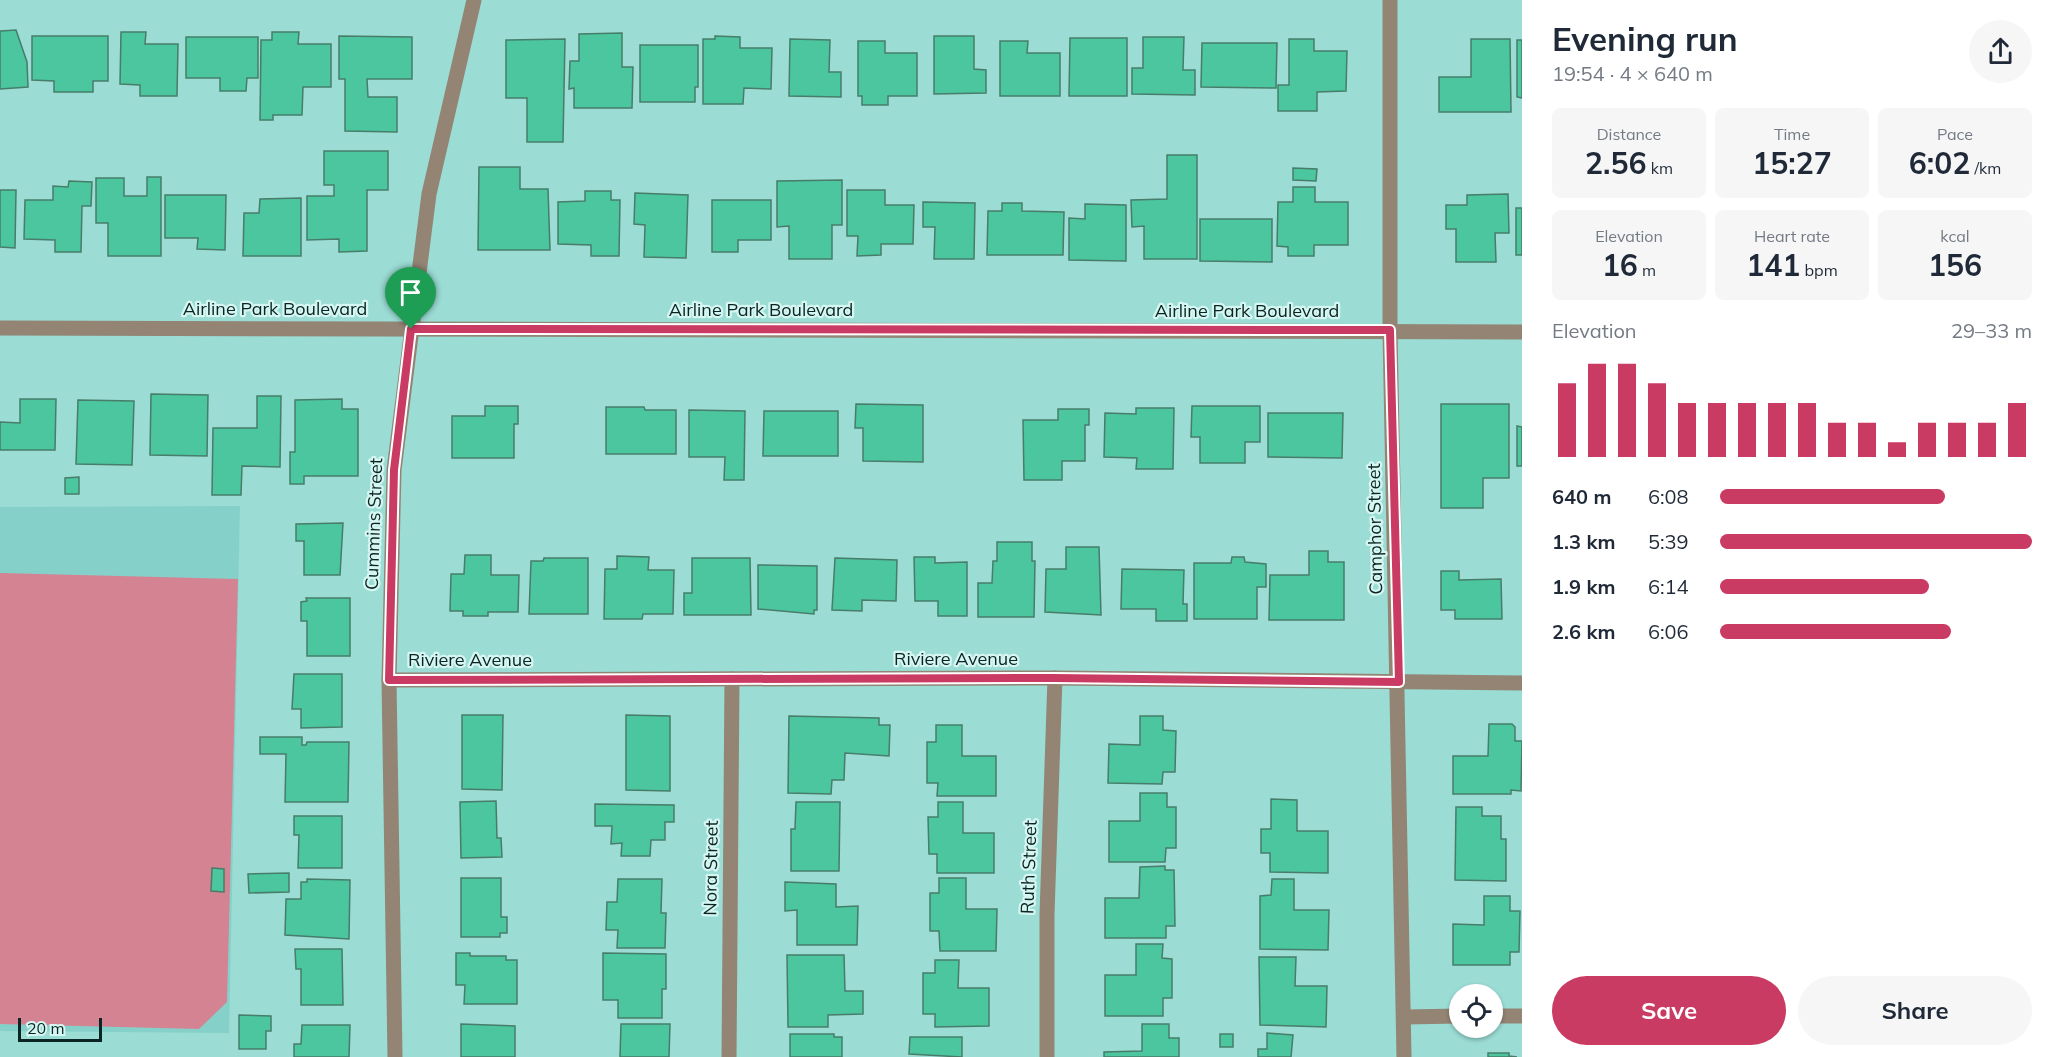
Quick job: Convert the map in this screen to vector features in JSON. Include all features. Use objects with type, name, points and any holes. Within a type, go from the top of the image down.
[{"type":"street","name":"Cummins Street","points":[[395,1057],[389,680],[394,470],[429,194],[474,0]]},
{"type":"street","name":"Camphor Street","points":[[1390,0],[1390,330],[1399,682],[1404,1057]]},
{"type":"street","name":"Airline Park Boulevard","points":[[0,328],[1522,332]]},
{"type":"street","name":"Riviere Avenue","points":[[389,680],[1054,678],[1522,683]]},
{"type":"street","name":"Ruth Street","points":[[1047,1057],[1047,914],[1054,678]]},
{"type":"street","name":"Nora Street","points":[[729,1057],[732,679]]},
{"type":"street","points":[[1405,1017],[1449,1016]]},
{"type":"street","points":[[1503,1016],[1522,1016]]},
{"type":"shaded area","points":[[240,506],[229,1033],[0,1031],[0,507]]},
{"type":"shaded area","points":[[0,573],[238,579],[227,1002],[199,1029],[0,1024]]},
{"type":"building","points":[[16,30],[27,62],[28,87],[0,89],[0,31]]},
{"type":"building","points":[[121,32],[146,32],[145,44],[178,44],[177,96],[140,96],[140,85],[120,84]]},
{"type":"building","points":[[272,32],[299,32],[298,44],[331,44],[331,87],[303,87],[302,115],[273,115],[273,120],[260,120],[261,40],[272,40]]},
{"type":"building","points":[[622,33],[622,67],[633,67],[632,108],[574,108],[574,88],[569,89],[570,61],[579,61],[579,34]]},
{"type":"building","points":[[32,36],[108,36],[108,81],[93,81],[93,92],[54,92],[54,81],[32,80]]},
{"type":"building","points":[[339,36],[412,37],[412,79],[367,79],[368,97],[397,97],[397,132],[345,131],[345,79],[339,79]]},
{"type":"building","points":[[715,36],[740,37],[740,48],[772,48],[771,89],[744,88],[743,104],[703,104],[703,39],[715,39]]},
{"type":"building","points":[[934,36],[974,36],[974,69],[986,70],[986,93],[934,94]]},
{"type":"building","points":[[186,37],[258,37],[258,78],[247,78],[246,91],[220,91],[220,78],[186,78]]},
{"type":"building","points":[[1143,37],[1184,37],[1183,70],[1195,70],[1195,95],[1132,94],[1132,68],[1143,68]]},
{"type":"building","points":[[1070,38],[1127,38],[1127,96],[1069,96]]},
{"type":"building","points":[[565,39],[563,142],[527,142],[527,98],[506,98],[506,40]]},
{"type":"building","points":[[790,39],[830,40],[829,72],[841,72],[841,97],[789,96]]},
{"type":"building","points":[[1289,39],[1314,39],[1314,51],[1347,51],[1346,91],[1317,92],[1317,111],[1278,111],[1278,85],[1289,85]]},
{"type":"building","points":[[1471,39],[1510,39],[1511,112],[1439,112],[1439,77],[1471,77]]},
{"type":"building","points":[[1517,40],[1522,40],[1522,98],[1517,97]]},
{"type":"building","points":[[858,41],[885,41],[885,53],[917,53],[917,96],[888,96],[888,105],[862,105],[862,96],[858,96]]},
{"type":"building","points":[[1000,41],[1028,41],[1027,53],[1060,53],[1060,96],[1000,96]]},
{"type":"building","points":[[1202,43],[1277,43],[1276,88],[1201,87]]},
{"type":"building","points":[[640,45],[698,45],[698,87],[695,87],[695,102],[640,102]]},
{"type":"building","points":[[324,151],[388,151],[388,190],[367,190],[367,251],[339,252],[339,239],[307,240],[307,196],[334,196],[334,185],[324,185]]},
{"type":"building","points":[[1167,155],[1197,155],[1197,259],[1144,259],[1144,226],[1132,227],[1131,200],[1167,199]]},
{"type":"building","points":[[479,167],[520,167],[520,189],[548,189],[550,250],[478,250]]},
{"type":"building","points":[[1293,168],[1317,169],[1316,181],[1293,180]]},
{"type":"building","points":[[147,177],[161,177],[161,256],[108,256],[108,223],[96,223],[96,178],[124,178],[124,196],[147,196]]},
{"type":"building","points":[[842,180],[842,225],[832,225],[832,259],[789,259],[789,226],[777,227],[777,181]]},
{"type":"building","points":[[69,181],[92,182],[91,206],[82,206],[81,252],[55,252],[55,240],[24,239],[25,200],[53,200],[53,186],[68,187]]},
{"type":"building","points":[[1293,187],[1315,187],[1315,202],[1348,202],[1348,245],[1314,245],[1314,256],[1288,256],[1288,247],[1277,246],[1278,202],[1293,202]]},
{"type":"building","points":[[0,190],[16,190],[15,248],[0,247]]},
{"type":"building","points":[[847,190],[885,190],[885,205],[914,205],[913,244],[881,244],[881,255],[857,256],[858,236],[847,236]]},
{"type":"building","points":[[585,191],[611,191],[611,200],[620,200],[619,256],[591,256],[591,245],[558,244],[558,202],[585,201]]},
{"type":"building","points":[[635,193],[688,195],[686,258],[644,257],[645,225],[634,224]]},
{"type":"building","points":[[1508,194],[1509,233],[1495,233],[1496,262],[1456,262],[1456,229],[1446,229],[1446,205],[1467,205],[1467,195]]},
{"type":"building","points":[[165,195],[226,195],[225,250],[197,249],[198,238],[165,238]]},
{"type":"building","points":[[301,198],[301,256],[243,256],[244,213],[259,213],[260,199]]},
{"type":"building","points":[[712,200],[771,200],[771,240],[738,240],[738,252],[712,252]]},
{"type":"building","points":[[923,202],[975,203],[974,259],[934,259],[935,227],[923,227]]},
{"type":"building","points":[[1002,203],[1022,203],[1022,211],[1064,212],[1063,255],[987,255],[988,211],[1002,211]]},
{"type":"building","points":[[1085,204],[1126,205],[1126,261],[1069,260],[1069,218],[1085,219]]},
{"type":"building","points":[[1516,208],[1522,208],[1522,255],[1516,255]]},
{"type":"building","points":[[1200,219],[1272,219],[1272,262],[1200,261]]},
{"type":"building","points":[[151,394],[208,395],[207,456],[150,455]]},
{"type":"building","points":[[257,396],[281,396],[280,467],[242,466],[241,495],[212,495],[213,428],[257,428]]},
{"type":"building","points":[[20,399],[56,399],[55,450],[0,450],[0,422],[20,423]]},
{"type":"building","points":[[342,399],[342,409],[358,409],[358,476],[304,476],[304,484],[290,484],[290,452],[295,452],[295,400]]},
{"type":"building","points":[[78,400],[134,401],[132,465],[76,464]]},
{"type":"building","points":[[856,404],[923,405],[923,462],[863,461],[863,428],[855,428]]},
{"type":"building","points":[[1441,404],[1509,404],[1509,478],[1483,478],[1483,508],[1441,508]]},
{"type":"building","points":[[485,406],[518,406],[518,424],[514,424],[514,458],[452,458],[452,416],[485,416]]},
{"type":"building","points":[[1192,406],[1260,406],[1260,442],[1245,442],[1245,463],[1200,463],[1200,437],[1191,437]]},
{"type":"building","points":[[606,407],[676,410],[676,454],[606,454]]},
{"type":"building","points":[[1136,408],[1174,408],[1173,469],[1136,469],[1137,458],[1104,457],[1105,413],[1136,414]]},
{"type":"building","points":[[1058,409],[1089,409],[1089,425],[1085,425],[1085,461],[1062,461],[1062,480],[1024,480],[1023,420],[1058,420]]},
{"type":"building","points":[[689,410],[745,411],[744,480],[724,480],[725,457],[689,457]]},
{"type":"building","points":[[764,411],[838,411],[838,456],[763,456]]},
{"type":"building","points":[[1268,413],[1343,413],[1342,458],[1268,457]]},
{"type":"building","points":[[1517,426],[1522,427],[1522,466],[1517,466]]},
{"type":"building","points":[[79,477],[79,494],[65,494],[65,478]]},
{"type":"building","points":[[343,523],[340,575],[304,575],[304,541],[296,541],[296,524]]},
{"type":"building","points":[[997,542],[1032,542],[1032,561],[1035,561],[1034,617],[978,617],[978,583],[992,583],[993,561],[997,561]]},
{"type":"building","points":[[1066,547],[1099,547],[1101,615],[1045,612],[1046,569],[1066,569]]},
{"type":"building","points":[[1309,551],[1328,551],[1328,562],[1344,562],[1344,620],[1269,620],[1270,575],[1309,575]]},
{"type":"building","points":[[465,555],[491,555],[491,575],[519,575],[518,612],[488,612],[488,616],[463,616],[463,611],[450,611],[451,574],[464,574]]},
{"type":"building","points":[[617,556],[649,557],[648,570],[674,570],[673,614],[643,614],[642,619],[604,619],[605,569],[617,569]]},
{"type":"building","points":[[914,557],[935,557],[935,563],[967,562],[967,616],[938,616],[938,601],[915,601]]},
{"type":"building","points":[[1232,557],[1244,557],[1245,562],[1266,564],[1266,587],[1257,587],[1257,619],[1194,619],[1194,563],[1231,563]]},
{"type":"building","points":[[544,558],[588,558],[588,614],[529,614],[531,561],[543,561]]},
{"type":"building","points":[[692,558],[750,558],[751,615],[684,615],[684,593],[692,593]]},
{"type":"building","points":[[835,558],[897,560],[896,601],[862,600],[862,611],[832,610]]},
{"type":"building","points":[[758,565],[817,566],[817,610],[814,610],[814,614],[758,609]]},
{"type":"building","points":[[1122,569],[1184,570],[1183,604],[1187,604],[1187,621],[1156,621],[1156,609],[1121,609]]},
{"type":"building","points":[[1441,571],[1459,571],[1459,580],[1501,579],[1502,619],[1455,619],[1455,610],[1441,610]]},
{"type":"building","points":[[306,598],[350,598],[350,656],[307,656],[307,621],[301,621],[301,602],[307,601]]},
{"type":"building","points":[[294,674],[342,674],[342,727],[301,728],[301,709],[292,709]]},
{"type":"building","points":[[462,715],[503,715],[502,790],[462,789]]},
{"type":"building","points":[[626,715],[670,716],[670,791],[626,790]]},
{"type":"building","points":[[789,716],[879,718],[879,725],[890,725],[889,756],[845,753],[844,780],[832,780],[831,794],[788,793]]},
{"type":"building","points":[[1140,716],[1163,716],[1163,730],[1176,731],[1175,772],[1163,772],[1162,784],[1108,783],[1109,744],[1140,745]]},
{"type":"building","points":[[1489,724],[1512,724],[1515,727],[1515,741],[1522,741],[1521,791],[1511,790],[1511,794],[1453,794],[1453,756],[1488,756]]},
{"type":"building","points":[[936,725],[962,725],[962,756],[996,756],[996,796],[937,796],[938,783],[927,783],[927,742],[936,742]]},
{"type":"building","points":[[260,737],[302,737],[302,745],[306,745],[307,742],[349,742],[348,802],[285,802],[286,754],[260,754]]},
{"type":"building","points":[[1140,793],[1167,793],[1167,807],[1176,807],[1176,848],[1166,848],[1165,862],[1109,862],[1109,821],[1140,821]]},
{"type":"building","points":[[1271,799],[1297,800],[1297,831],[1328,831],[1328,873],[1270,872],[1270,853],[1261,853],[1261,829],[1271,829]]},
{"type":"building","points":[[496,801],[497,838],[501,838],[502,857],[461,858],[460,802]]},
{"type":"building","points":[[796,802],[840,802],[839,871],[791,871],[791,829],[795,829]]},
{"type":"building","points":[[938,802],[963,802],[963,833],[994,833],[994,873],[937,873],[937,854],[929,854],[928,817],[938,817]]},
{"type":"building","points":[[595,804],[674,805],[674,822],[665,822],[665,840],[651,840],[650,856],[621,856],[622,843],[611,844],[612,826],[595,826]]},
{"type":"building","points":[[1456,807],[1482,807],[1482,816],[1501,816],[1501,839],[1506,839],[1506,881],[1455,880]]},
{"type":"building","points":[[294,816],[342,816],[342,868],[298,868],[299,835],[294,835]]},
{"type":"building","points":[[1165,866],[1165,870],[1174,870],[1175,926],[1166,926],[1166,938],[1105,938],[1105,898],[1139,898],[1140,867]]},
{"type":"building","points":[[212,868],[224,869],[224,892],[211,891]]},
{"type":"building","points":[[289,873],[289,892],[249,893],[248,874]]},
{"type":"building","points":[[461,878],[501,878],[501,917],[507,917],[507,933],[500,933],[500,937],[461,937]]},
{"type":"building","points":[[939,878],[966,878],[966,909],[997,909],[996,951],[940,951],[939,931],[930,931],[930,893],[939,893]]},
{"type":"building","points":[[307,879],[350,880],[349,939],[285,935],[286,899],[301,899],[301,882],[307,882]]},
{"type":"building","points":[[618,879],[662,879],[661,913],[666,913],[665,948],[617,948],[618,930],[606,930],[607,902],[617,902]]},
{"type":"building","points":[[1272,879],[1294,879],[1294,910],[1329,910],[1328,950],[1260,949],[1260,896],[1271,895]]},
{"type":"building","points":[[785,882],[836,884],[836,907],[858,906],[857,945],[797,945],[797,910],[785,911]]},
{"type":"building","points":[[1484,896],[1510,896],[1510,911],[1520,911],[1519,952],[1510,952],[1510,965],[1453,965],[1453,924],[1484,925]]},
{"type":"building","points":[[1136,944],[1163,944],[1162,958],[1172,959],[1172,998],[1163,998],[1163,1016],[1105,1016],[1105,975],[1136,975]]},
{"type":"building","points":[[295,949],[342,949],[343,1005],[301,1005],[301,969],[296,969]]},
{"type":"building","points":[[456,953],[470,953],[470,956],[506,956],[506,960],[517,960],[517,1004],[464,1004],[465,985],[456,985]]},
{"type":"building","points":[[603,953],[666,954],[666,989],[662,989],[662,1018],[618,1018],[618,1000],[603,1000]]},
{"type":"building","points":[[787,955],[844,955],[845,991],[863,991],[863,1014],[828,1015],[828,1027],[788,1027]]},
{"type":"building","points":[[1259,957],[1296,957],[1295,986],[1327,986],[1326,1027],[1260,1025]]},
{"type":"building","points":[[935,960],[959,960],[958,988],[989,988],[989,1026],[935,1027],[935,1014],[923,1014],[923,973],[935,973]]},
{"type":"building","points":[[239,1015],[271,1016],[271,1031],[266,1031],[266,1049],[239,1049]]},
{"type":"building","points":[[461,1024],[515,1026],[515,1057],[461,1057]]},
{"type":"building","points":[[621,1024],[670,1024],[669,1057],[620,1057]]},
{"type":"building","points":[[1142,1024],[1169,1024],[1169,1038],[1179,1038],[1179,1057],[1104,1057],[1104,1052],[1142,1051]]},
{"type":"building","points":[[302,1025],[350,1025],[349,1057],[294,1057],[294,1044],[301,1044]]},
{"type":"building","points":[[1267,1033],[1293,1035],[1291,1057],[1258,1057],[1258,1049],[1267,1049]]},
{"type":"building","points":[[790,1034],[834,1034],[834,1037],[842,1037],[842,1057],[790,1057]]},
{"type":"building","points":[[1220,1034],[1233,1034],[1233,1047],[1220,1047]]},
{"type":"building","points":[[910,1037],[962,1037],[962,1057],[909,1054]]},
{"type":"building","points":[[1488,1053],[1509,1053],[1509,1056],[1517,1057],[1488,1057]]},
{"type":"route","points":[[411,329],[1390,330],[1399,682],[1054,678],[389,680],[394,470],[411,329]]}]
